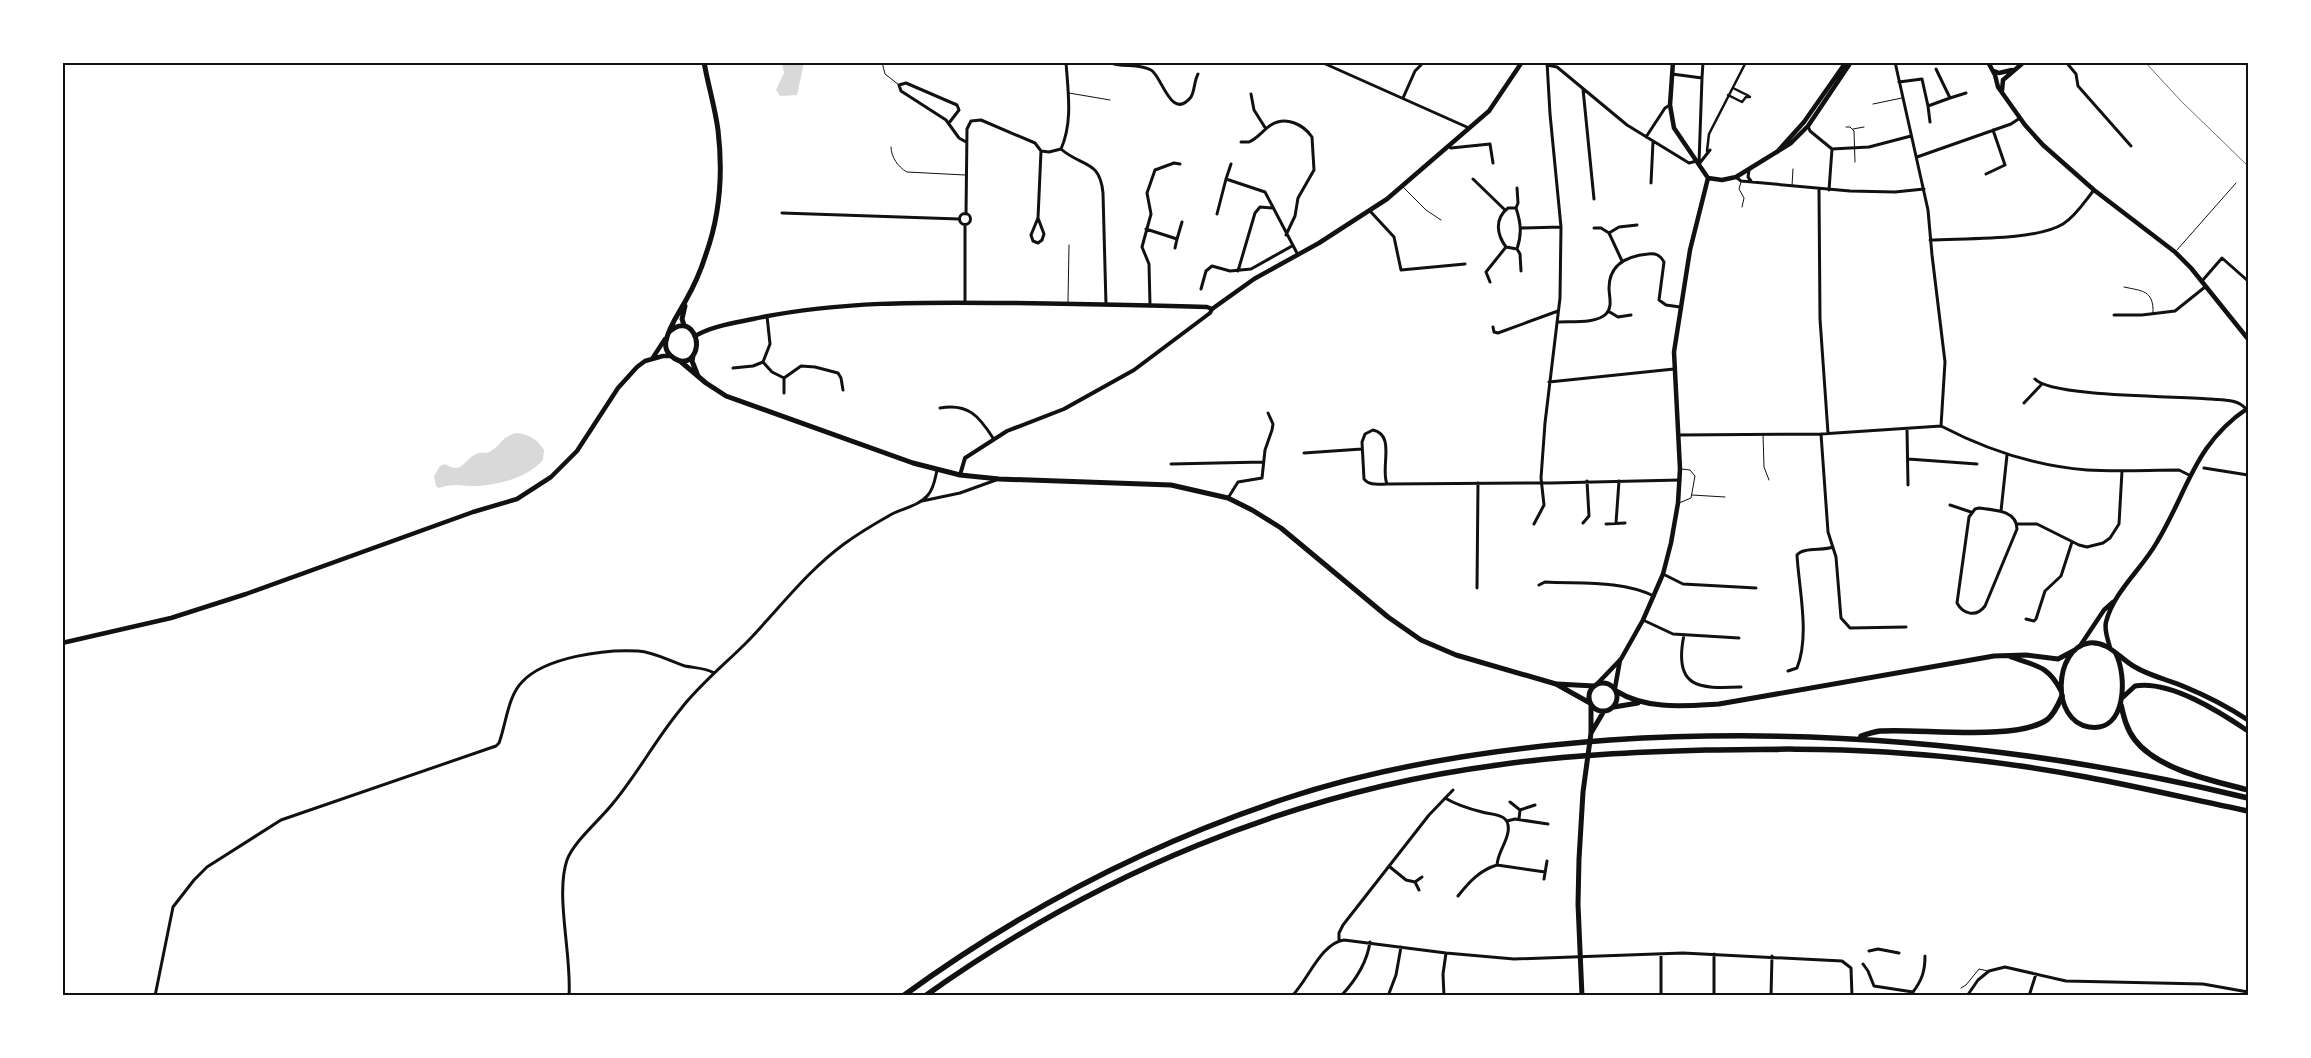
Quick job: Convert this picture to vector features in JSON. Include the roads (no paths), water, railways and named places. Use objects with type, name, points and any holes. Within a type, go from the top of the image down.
[{"type":"highway","points":[[704,62],[718,129],[719,196],[709,244],[686,300],[666,338],[665,345],[671,356],[726,396],[937,470],[960,475],[999,479],[1171,485],[1228,498],[1252,510],[1280,528],[1388,617],[1421,640],[1456,655],[1556,684],[1591,704],[1597,710],[1604,711],[1638,702],[1691,706],[1736,702],[1994,656],[2026,655],[2058,659],[2077,648],[2097,643],[2110,648],[2134,667],[2213,700],[2248,720]]},
{"type":"highway","points":[[684,325],[682,320],[686,300]]},
{"type":"highway","points":[[669,332],[677,325],[684,325],[695,336],[692,362],[698,376]]},
{"type":"highway","points":[[680,361],[689,359],[693,355]]},
{"type":"highway","points":[[1854,737],[1880,731],[1966,732],[2022,728],[2036,725],[2048,719],[2055,711],[2062,693],[2065,665],[2077,648]]},
{"type":"highway","points":[[2116,654],[2122,669],[2121,701],[2130,732],[2139,744],[2151,755],[2191,773],[2248,790]]},
{"type":"highway","points":[[2011,656],[2044,668],[2056,679],[2068,714],[2079,724],[2089,727],[2106,725],[2115,716],[2121,701],[2135,686],[2157,686],[2181,694],[2209,707],[2248,731]]},
{"type":"highway","points":[[1556,684],[1607,683],[1638,702]]},
{"type":"highway","points":[[1582,996],[1578,904],[1579,858],[1586,766],[1591,733],[1589,694],[1596,684]]},
{"type":"highway","points":[[1614,707],[1618,699],[1615,689]]},
{"type":"highway","points":[[1591,733],[1604,711]]},
{"type":"highway","points":[[903,996],[951,961],[1017,918],[1103,871],[1192,832],[1286,798],[1389,770],[1495,751],[1556,744],[1662,737],[1750,734],[1854,737],[1948,745],[2064,760],[2193,785],[2248,798]]},
{"type":"highway","points":[[925,996],[1023,931],[1108,884],[1202,843],[1291,811],[1409,780],[1495,765],[1556,758],[1660,751],[1761,749],[1886,752],[2084,776],[2248,811]]},
{"type":"main road","points":[[695,336],[708,330],[767,316],[839,306],[965,302],[1150,305],[1206,307],[1212,309],[1254,279],[1298,255],[1370,211],[1402,186],[1495,105],[1522,62]]},
{"type":"main road","points":[[1596,684],[1621,659],[1655,596],[1672,543],[1678,503],[1680,469],[1674,352],[1692,242],[1708,178],[1676,134],[1670,105],[1673,62]]},
{"type":"main road","points":[[1776,153],[1804,122],[1846,62]]},
{"type":"main road","points":[[1708,178],[1727,179],[1736,177],[1791,144],[1808,126],[1851,62]]},
{"type":"main road","points":[[1988,62],[1998,87],[2020,118],[2044,145],[2094,190],[2175,252],[2248,339]]},
{"type":"main road","points":[[2002,92],[2003,80],[2012,70],[2024,62]]},
{"type":"main road","points":[[1992,70],[1999,73],[2012,70]]},
{"type":"main road","points":[[652,359],[666,338]]},
{"type":"main road","points":[[62,643],[136,628],[246,594],[369,548],[517,499],[538,486],[563,466],[586,440],[618,388],[637,367],[645,361],[671,356]]},
{"type":"main road","points":[[2077,648],[2157,542],[2189,475],[2213,440],[2247,409]]},
{"type":"main road","points":[[2110,648],[2106,634],[2106,623],[2115,600]]},
{"type":"main road","points":[[1615,689],[1621,659]]},
{"type":"street","points":[[1061,149],[1068,130],[1066,62]]},
{"type":"street","points":[[1108,62],[1152,71],[1160,79],[1166,96],[1176,103],[1190,98],[1198,74]]},
{"type":"street","points":[[1321,62],[1470,128]]},
{"type":"street","points":[[1698,162],[1703,62]]},
{"type":"street","points":[[1534,524],[1543,509],[1543,482],[1541,478],[1549,382],[1558,311],[1561,227],[1547,64],[1556,67],[1653,142],[1689,163],[1698,162],[1704,158],[1709,150],[1709,134],[1746,62]]},
{"type":"street","points":[[1895,62],[1928,210],[1945,362],[1941,426]]},
{"type":"street","points":[[2066,62],[2076,74],[2078,86],[2131,146]]},
{"type":"street","points":[[1403,98],[1415,71],[1421,65]]},
{"type":"street","points":[[1936,69],[1950,98]]},
{"type":"street","points":[[1672,74],[1702,78]]},
{"type":"street","points":[[1899,82],[1922,79],[1930,122]]},
{"type":"street","points":[[949,123],[958,110],[957,106],[906,83],[899,85],[901,91],[949,123],[959,138],[966,142]]},
{"type":"street","points":[[1728,95],[1742,102],[1746,97],[1750,97],[1733,88]]},
{"type":"street","points":[[1583,89],[1594,200]]},
{"type":"street","points":[[1928,106],[1966,93]]},
{"type":"street","points":[[1251,94],[1254,110],[1266,129]]},
{"type":"street","points":[[1646,137],[1665,108],[1670,105]]},
{"type":"street","points":[[1917,157],[2010,124],[2020,118]]},
{"type":"street","points":[[965,302],[965,225],[970,220],[970,216],[966,214],[966,142],[968,126],[971,121],[977,119],[1035,143],[1041,151],[1038,218],[1031,236],[1033,241],[1038,243],[1044,237],[1038,218]]},
{"type":"street","points":[[1242,142],[1252,141],[1266,129],[1281,121],[1294,122],[1310,134],[1313,142],[1313,174],[1298,198],[1295,216],[1286,235]]},
{"type":"street","points":[[1808,126],[1810,131],[1832,149],[1869,147],[1911,136]]},
{"type":"street","points":[[1986,174],[2005,166],[1994,130]]},
{"type":"street","points":[[1651,183],[1653,142]]},
{"type":"street","points":[[1448,146],[1451,148],[1490,144],[1493,163]]},
{"type":"street","points":[[1041,151],[1050,152],[1061,149],[1094,168],[1101,177],[1106,305]]},
{"type":"street","points":[[1829,190],[1832,149]]},
{"type":"street","points":[[1150,305],[1149,264],[1142,247],[1151,214],[1147,193],[1153,172],[1174,163],[1180,164]]},
{"type":"street","points":[[1217,214],[1231,164]]},
{"type":"street","points":[[1748,170],[1748,178],[1751,182]]},
{"type":"street","points":[[1736,177],[1741,181],[1819,190],[1895,192],[1924,189]]},
{"type":"street","points":[[1226,179],[1261,189],[1267,195],[1298,255]]},
{"type":"street","points":[[1472,179],[1505,210]]},
{"type":"street","points":[[1517,188],[1518,203],[1516,208],[1521,228],[1517,249],[1520,254],[1520,271]]},
{"type":"street","points":[[1819,190],[1820,319],[1828,433]]},
{"type":"street","points":[[1930,240],[2014,235],[2055,228],[2068,220],[2094,190]]},
{"type":"street","points":[[1238,271],[1255,213],[1260,207],[1273,208]]},
{"type":"street","points":[[1506,247],[1498,230],[1499,220],[1505,210],[1516,208]]},
{"type":"street","points":[[1370,211],[1394,237],[1401,270],[1465,264]]},
{"type":"street","points":[[782,213],[959,219],[962,215],[966,214]]},
{"type":"street","points":[[959,219],[965,225]]},
{"type":"street","points":[[1175,248],[1182,222]]},
{"type":"street","points":[[1609,233],[1616,228],[1637,225]]},
{"type":"street","points":[[1521,228],[1561,227]]},
{"type":"street","points":[[1594,228],[1601,228],[1609,233],[1622,260]]},
{"type":"street","points":[[1146,230],[1177,239]]},
{"type":"street","points":[[1202,289],[1208,268],[1216,266],[1238,271],[1251,269],[1292,246]]},
{"type":"street","points":[[1506,247],[1517,249]]},
{"type":"street","points":[[1490,282],[1486,272],[1506,247]]},
{"type":"street","points":[[1608,311],[1609,282],[1615,268],[1622,260],[1634,255],[1654,253],[1660,256],[1664,262],[1659,300],[1666,305],[1680,307]]},
{"type":"street","points":[[2202,282],[2222,258],[2248,281]]},
{"type":"street","points":[[2114,314],[2142,315],[2175,312],[2205,287]]},
{"type":"street","points":[[960,475],[965,458],[993,438],[1019,426],[1064,410],[1134,370],[1204,318],[1212,309]]},
{"type":"street","points":[[1493,327],[1496,333],[1558,311]]},
{"type":"street","points":[[1557,322],[1596,319],[1608,311]]},
{"type":"street","points":[[1608,311],[1618,316],[1631,315]]},
{"type":"street","points":[[733,368],[753,366],[763,362],[770,344],[767,316]]},
{"type":"street","points":[[763,362],[772,372],[784,378]]},
{"type":"street","points":[[784,378],[802,366],[815,367],[838,373],[843,390]]},
{"type":"street","points":[[1549,382],[1674,370]]},
{"type":"street","points":[[784,378],[784,393]]},
{"type":"street","points":[[2035,379],[2041,385],[2066,391],[2227,401],[2241,404],[2247,409]]},
{"type":"street","points":[[2024,403],[2041,385]]},
{"type":"street","points":[[940,408],[952,406],[966,410],[982,421],[993,438]]},
{"type":"street","points":[[1228,498],[1238,482],[1262,478],[1264,472],[1263,462],[1273,424],[1268,413]]},
{"type":"street","points":[[1679,435],[1821,434],[1941,426],[2007,455],[2050,466],[2087,470],[2179,470],[2189,475]]},
{"type":"street","points":[[1907,429],[1908,485]]},
{"type":"street","points":[[1387,484],[1384,478],[1384,436],[1377,431],[1369,432],[1363,438],[1362,449],[1366,481],[1387,484],[1680,480]]},
{"type":"street","points":[[1821,434],[1828,532],[1836,557],[1841,618],[1846,626],[1850,628],[1906,628]]},
{"type":"street","points":[[1304,453],[1362,449]]},
{"type":"street","points":[[2001,511],[2007,455]]},
{"type":"street","points":[[1908,459],[1978,464]]},
{"type":"street","points":[[1170,464],[1263,462]]},
{"type":"street","points":[[2204,468],[2248,475]]},
{"type":"street","points":[[922,502],[933,487],[937,470]]},
{"type":"street","points":[[2017,524],[2037,524],[2072,542],[2087,547],[2103,543],[2116,531],[2120,516],[2122,471]]},
{"type":"street","points":[[569,996],[570,971],[564,907],[564,870],[567,858],[616,800],[680,710],[822,561],[880,521],[922,502],[960,493],[999,479]]},
{"type":"street","points":[[1616,522],[1619,481]]},
{"type":"street","points":[[1583,523],[1589,516],[1587,482]]},
{"type":"street","points":[[1478,483],[1478,588]]},
{"type":"street","points":[[1950,505],[1971,512],[1980,508],[2001,511],[2012,515],[2017,524],[2015,537],[1985,606],[1978,613],[1967,613],[1956,603],[1971,512]]},
{"type":"street","points":[[1606,524],[1625,523]]},
{"type":"street","points":[[2026,619],[2034,621],[2036,619],[2045,591],[2061,576],[2072,542]]},
{"type":"street","points":[[1788,671],[1797,668],[1801,657],[1803,634],[1797,555],[1803,551],[1820,551],[1833,547]]},
{"type":"street","points":[[1663,574],[1683,584],[1756,588]]},
{"type":"street","points":[[1539,585],[1545,582],[1621,585],[1642,590],[1655,596]]},
{"type":"street","points":[[1643,620],[1669,633],[1739,638]]},
{"type":"street","points":[[1684,635],[1682,663],[1691,682],[1701,687],[1741,687]]},
{"type":"street","points":[[155,996],[173,907],[207,867],[230,850],[281,820],[496,746],[520,684],[541,668],[559,660],[586,655],[638,651],[689,667],[708,669],[714,673]]},
{"type":"street","points":[[1340,940],[1340,930],[1429,815],[1453,790]]},
{"type":"street","points":[[1445,798],[1481,812],[1498,814],[1507,821],[1508,831],[1498,853],[1497,865]]},
{"type":"street","points":[[1510,802],[1520,810]]},
{"type":"street","points":[[1520,810],[1535,805]]},
{"type":"street","points":[[1519,819],[1520,810]]},
{"type":"street","points":[[1507,821],[1519,819],[1548,824]]},
{"type":"street","points":[[1544,879],[1547,861]]},
{"type":"street","points":[[1458,896],[1479,874],[1497,865],[1545,872]]},
{"type":"street","points":[[1390,867],[1406,880],[1415,882],[1422,877]]},
{"type":"street","points":[[1415,882],[1419,890]]},
{"type":"street","points":[[1292,996],[1327,947],[1340,940],[1514,959],[1714,954],[1842,961],[1851,968],[1852,996]]},
{"type":"street","points":[[1341,996],[1363,968],[1368,956],[1370,942]]},
{"type":"street","points":[[1388,996],[1396,975],[1402,946]]},
{"type":"street","points":[[1869,951],[1878,949],[1899,953]]},
{"type":"street","points":[[1444,996],[1446,953]]},
{"type":"street","points":[[1661,996],[1662,954]]},
{"type":"street","points":[[1714,954],[1714,996]]},
{"type":"street","points":[[1771,996],[1772,956]]},
{"type":"street","points":[[1863,964],[1874,986],[1912,992],[1919,984],[1925,970],[1925,956]]},
{"type":"street","points":[[1967,996],[1978,980],[1989,971],[2004,967],[2066,981],[2203,984],[2248,992]]},
{"type":"street","points":[[2029,996],[2036,974]]},
{"type":"lane","points":[[882,62],[885,74],[899,85]]},
{"type":"lane","points":[[1068,92],[1110,100]]},
{"type":"lane","points":[[1873,104],[1902,98]]},
{"type":"lane","points":[[1846,127],[1853,129],[1864,127]]},
{"type":"lane","points":[[1853,129],[1855,162]]},
{"type":"lane","points":[[891,147],[893,156],[900,167],[907,172],[966,175]]},
{"type":"lane","points":[[1792,187],[1793,169]]},
{"type":"lane","points":[[1741,181],[1739,189],[1744,198],[1742,207]]},
{"type":"lane","points":[[2175,252],[2236,183]]},
{"type":"lane","points":[[1402,186],[1426,210],[1441,220]]},
{"type":"lane","points":[[1068,304],[1069,245]]},
{"type":"lane","points":[[2124,287],[2143,291],[2150,296],[2153,301],[2153,313]]},
{"type":"lane","points":[[1763,434],[1764,467],[1769,480]]},
{"type":"lane","points":[[1678,503],[1688,501],[1692,495],[1696,476],[1690,470],[1680,469]]},
{"type":"lane","points":[[1692,495],[1725,497]]},
{"type":"lane","points":[[1960,988],[1966,985],[1979,969],[1989,971]]},
{"type":"railway","points":[[2145,62],[2181,101],[2248,166]]}]
